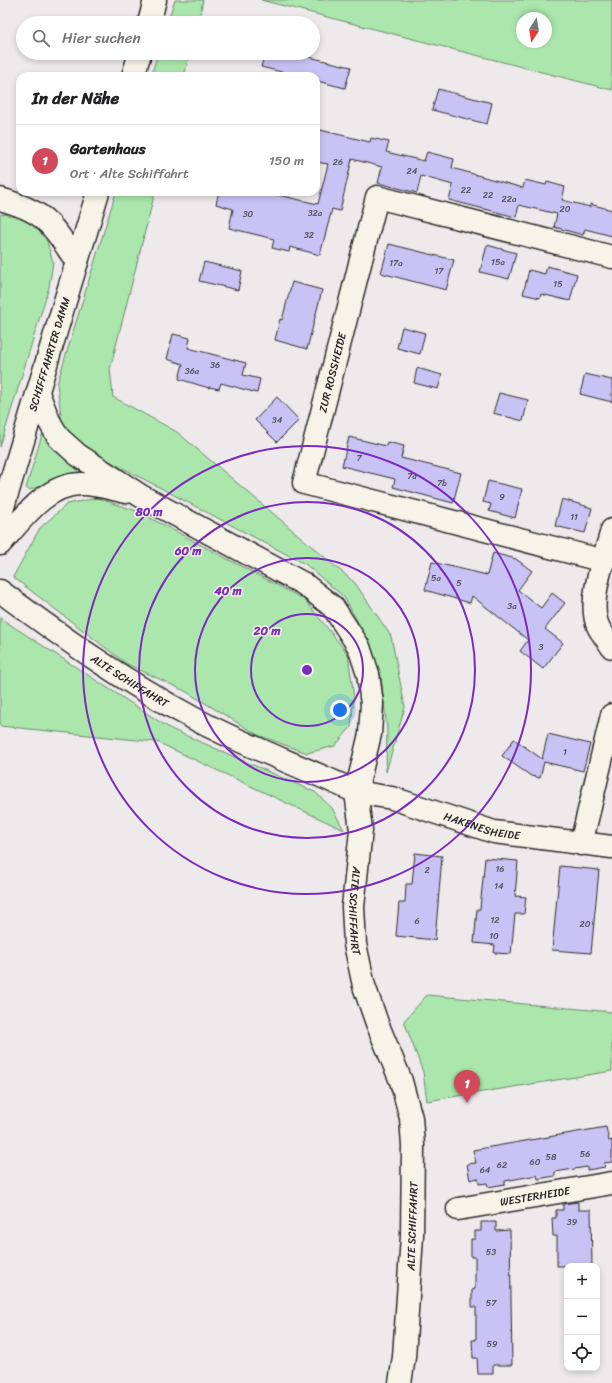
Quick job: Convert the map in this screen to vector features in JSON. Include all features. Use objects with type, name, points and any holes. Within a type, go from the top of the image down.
[{"type":"main road","points":[[150,16],[155,0]]},
{"type":"main road","points":[[134,72],[138,60]]},
{"type":"main road","points":[[0,198],[16,191]]},
{"type":"main road","name":"SCHIFFFAHRTER DAMM","points":[[0,517],[97,196]]},
{"type":"main road","name":"ZUR ROSSHEIDE","points":[[604,561],[304,482],[377,197],[612,257]]},
{"type":"main road","points":[[0,198],[21,205],[40,214],[54,229],[77,262]]},
{"type":"main road","points":[[38,393],[49,421],[59,438],[78,455],[141,496],[304,584],[333,607],[359,647],[368,674],[372,704],[370,734],[356,792]]},
{"type":"main road","points":[[0,544],[36,505],[53,491],[79,484],[105,487],[141,496]]},
{"type":"main road","points":[[612,530],[595,595],[595,611],[598,626],[612,647]]},
{"type":"main road","name":"ALTE SCHIFFAHRT","points":[[0,591],[121,676],[192,718],[265,753],[319,774],[356,792],[361,830],[352,907],[355,944],[364,986],[377,1023],[401,1081],[411,1118],[413,1145],[412,1236],[404,1357],[400,1383]]},
{"type":"main road","points":[[581,844],[612,715]]},
{"type":"main road","name":"HAKENESHEIDE","points":[[356,792],[392,798],[494,832],[612,847]]},
{"type":"main road","name":"WESTERHEIDE","points":[[458,1209],[612,1183]]},
{"type":"green space","points":[[175,0],[203,0],[200,16],[169,16]]},
{"type":"green space","points":[[261,0],[612,0],[612,90]]},
{"type":"green space","points":[[156,60],[188,60],[185,72],[152,72]]},
{"type":"green space","points":[[115,196],[154,196],[110,369],[113,397],[177,432],[355,583],[391,636],[405,707],[386,772],[387,729],[381,676],[365,635],[344,597],[305,564],[75,443],[62,423],[57,384]]},
{"type":"green space","points":[[3,214],[27,219],[45,235],[53,262],[49,287],[0,447],[0,215]]},
{"type":"green space","points":[[42,435],[45,435],[81,474],[29,490],[26,488]]},
{"type":"green space","points":[[97,498],[137,511],[305,600],[348,654],[354,698],[351,727],[335,746],[307,753],[258,735],[185,691],[127,664],[13,577],[40,528],[67,504]]},
{"type":"green space","points":[[0,618],[171,729],[315,792],[332,808],[344,830],[157,742],[0,726]]},
{"type":"green space","points":[[427,995],[612,1012],[612,1071],[427,1101],[423,1072],[404,1021]]},
{"type":"building","points":[[263,60],[320,60],[351,67],[345,88],[320,82],[320,72],[282,72],[261,67]]},
{"type":"building","points":[[438,89],[492,103],[487,124],[432,110]]},
{"type":"building","points":[[320,130],[370,142],[371,138],[389,142],[386,152],[424,161],[427,152],[454,159],[452,168],[523,188],[525,180],[546,185],[547,182],[565,187],[562,200],[590,207],[590,204],[612,210],[612,236],[585,229],[583,235],[554,227],[557,214],[519,205],[516,217],[449,200],[453,185],[421,176],[417,193],[378,183],[382,167],[352,159],[340,211],[332,209],[320,255],[290,247],[289,252],[272,248],[274,239],[229,228],[233,209],[216,204],[218,196],[283,196],[318,204],[328,164],[320,163]]},
{"type":"building","points":[[389,244],[454,260],[446,290],[381,273]]},
{"type":"building","points":[[487,245],[516,253],[509,279],[480,272]]},
{"type":"building","points":[[204,262],[242,271],[238,290],[199,281]]},
{"type":"building","points":[[547,266],[577,274],[570,301],[541,294],[540,298],[523,294],[529,270],[545,274]]},
{"type":"building","points":[[292,282],[322,290],[307,349],[275,340]]},
{"type":"building","points":[[402,327],[425,333],[420,354],[397,348]]},
{"type":"building","points":[[173,334],[190,338],[188,348],[246,363],[243,375],[260,379],[257,393],[221,383],[219,389],[209,388],[179,379],[183,364],[167,359]]},
{"type":"building","points":[[417,368],[442,375],[438,389],[414,383]]},
{"type":"building","points":[[585,374],[612,380],[612,402],[580,394]]},
{"type":"building","points":[[499,393],[528,400],[523,421],[493,413]]},
{"type":"building","points":[[277,397],[299,420],[277,442],[255,420]]},
{"type":"building","points":[[349,437],[386,446],[387,442],[404,446],[401,458],[461,473],[453,503],[393,487],[395,479],[342,466]]},
{"type":"building","points":[[488,481],[522,489],[515,518],[489,511],[491,504],[483,502]]},
{"type":"building","points":[[562,499],[592,508],[585,533],[555,526]]},
{"type":"building","points":[[493,553],[516,559],[532,571],[518,590],[541,608],[552,593],[565,603],[545,629],[563,643],[543,669],[520,651],[528,640],[472,596],[470,603],[425,590],[432,562],[487,575]]},
{"type":"building","points":[[548,734],[590,744],[583,771],[544,762],[540,778],[531,776],[502,756],[514,739],[542,759]]},
{"type":"building","points":[[415,853],[442,856],[435,940],[396,936],[399,903],[405,903],[406,884],[412,884]]},
{"type":"building","points":[[485,858],[518,861],[515,896],[526,897],[524,914],[515,914],[511,954],[494,953],[495,945],[474,943],[477,909],[480,909]]},
{"type":"building","points":[[560,866],[599,870],[591,953],[552,950]]},
{"type":"building","points":[[606,1127],[609,1141],[612,1140],[612,1162],[604,1163],[605,1167],[587,1170],[587,1167],[555,1172],[555,1176],[538,1179],[537,1175],[505,1181],[505,1184],[488,1187],[487,1183],[479,1184],[478,1178],[470,1180],[467,1164],[476,1163],[473,1150]]},
{"type":"building","points":[[578,1202],[578,1210],[591,1210],[592,1263],[564,1263],[564,1266],[557,1266],[557,1236],[553,1236],[552,1218],[556,1218],[556,1210],[563,1210],[563,1204]]},
{"type":"building","points":[[481,1222],[496,1222],[496,1231],[510,1230],[512,1365],[493,1365],[493,1374],[478,1374],[477,1358],[473,1358],[472,1340],[476,1340],[476,1307],[472,1307],[472,1290],[475,1289],[475,1257],[471,1257],[471,1239],[475,1239],[475,1231],[481,1231]]},
{"type":"place","name":"Gartenhaus","points":[[467,1103]]}]
